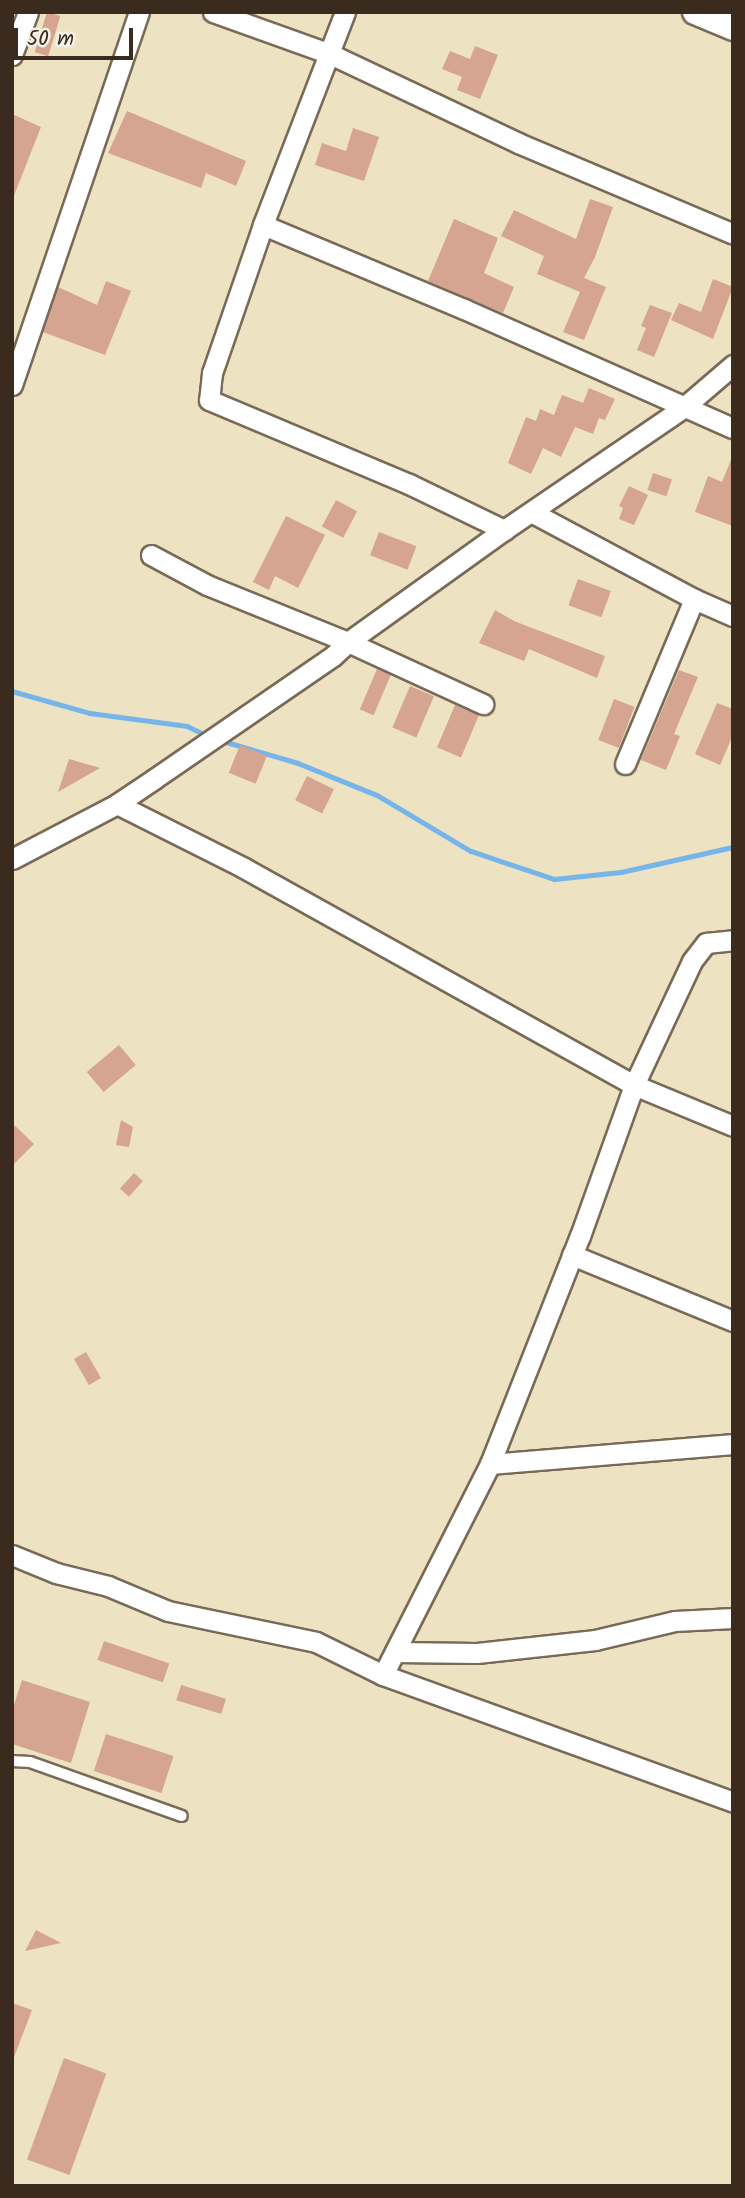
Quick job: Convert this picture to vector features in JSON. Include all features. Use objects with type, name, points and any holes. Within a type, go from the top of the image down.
[{"type":"street","points":[[12,55],[28,12]]},
{"type":"street","points":[[12,385],[139,12]]},
{"type":"street","points":[[213,12],[330,54],[518,143],[733,234]]},
{"type":"street","points":[[345,12],[263,225],[212,373],[209,400],[409,484],[504,530]]},
{"type":"street","points":[[695,12],[733,28]]},
{"type":"street","points":[[263,225],[733,428]]},
{"type":"street","points":[[12,859],[117,804],[333,656],[348,642],[504,530],[533,513],[684,407],[733,365]]},
{"type":"street","points":[[533,513],[694,599],[733,616]]},
{"type":"street","points":[[151,555],[207,585],[348,642],[483,704]]},
{"type":"street","points":[[625,764],[694,599]]},
{"type":"street","points":[[117,804],[244,868],[634,1085],[733,1126]]},
{"type":"street","points":[[383,1675],[490,1464],[572,1255],[634,1085],[692,961],[706,943],[733,940]]},
{"type":"street","points":[[572,1255],[733,1321]]},
{"type":"street","points":[[490,1464],[733,1444]]},
{"type":"street","points":[[12,1555],[56,1573],[108,1586],[168,1611],[316,1642],[383,1675],[733,1802]]},
{"type":"street","points":[[394,1652],[477,1653],[595,1640],[675,1621],[733,1618]]},
{"type":"lane","points":[[12,1761],[30,1762],[182,1816]]},
{"type":"building","points":[[47,12],[60,16],[48,56],[35,52]]},
{"type":"building","points":[[475,46],[498,55],[480,99],[457,90],[462,77],[442,69],[450,51],[470,59]]},
{"type":"building","points":[[127,111],[246,161],[236,186],[206,173],[201,188],[108,153]]},
{"type":"building","points":[[12,114],[41,127],[13,198],[12,198]]},
{"type":"building","points":[[353,128],[379,137],[364,181],[315,165],[322,143],[346,151]]},
{"type":"building","points":[[590,199],[613,207],[595,257],[584,278],[606,287],[584,340],[563,332],[580,292],[537,274],[544,256],[501,236],[514,210],[576,239]]},
{"type":"building","points":[[454,219],[498,238],[484,273],[514,287],[503,313],[428,281]]},
{"type":"building","points":[[713,279],[733,287],[713,339],[671,320],[679,303],[701,312]]},
{"type":"building","points":[[106,281],[131,291],[105,355],[43,332],[58,287],[97,305]]},
{"type":"building","points":[[650,305],[672,313],[654,357],[637,350],[646,328],[641,326]]},
{"type":"building","points":[[589,388],[615,399],[605,420],[599,418],[593,434],[575,427],[561,457],[543,448],[531,474],[508,463],[526,417],[536,421],[540,409],[554,415],[562,395],[583,403]]},
{"type":"building","points":[[732,457],[733,526],[695,512],[708,476],[722,482]]},
{"type":"building","points":[[653,473],[672,479],[666,496],[647,490]]},
{"type":"building","points":[[629,486],[648,495],[634,525],[619,519],[623,508],[619,506]]},
{"type":"building","points":[[336,500],[357,511],[343,538],[322,526]]},
{"type":"building","points":[[286,516],[325,535],[298,588],[275,576],[269,590],[253,582]]},
{"type":"building","points":[[379,532],[416,546],[407,570],[370,555]]},
{"type":"building","points":[[578,579],[611,591],[601,617],[568,605]]},
{"type":"building","points":[[495,610],[514,621],[605,656],[597,678],[529,649],[524,661],[479,643]]},
{"type":"building","points":[[377,669],[391,675],[374,715],[360,710]]},
{"type":"building","points":[[679,670],[698,677],[674,734],[680,736],[666,770],[641,760]]},
{"type":"building","points":[[410,686],[434,696],[416,738],[392,727]]},
{"type":"building","points":[[614,699],[635,707],[619,748],[598,740]]},
{"type":"building","points":[[717,703],[733,709],[733,735],[720,765],[695,754]]},
{"type":"building","points":[[455,705],[479,715],[461,758],[437,747]]},
{"type":"building","points":[[240,745],[267,756],[256,784],[229,773]]},
{"type":"building","points":[[69,759],[100,768],[58,792]]},
{"type":"building","points":[[307,776],[334,789],[322,813],[295,800]]},
{"type":"building","points":[[119,1045],[136,1065],[104,1092],[87,1072]]},
{"type":"building","points":[[121,1120],[133,1127],[129,1147],[116,1145]]},
{"type":"building","points":[[12,1123],[34,1144],[12,1166]]},
{"type":"building","points":[[134,1173],[143,1181],[129,1197],[120,1189]]},
{"type":"building","points":[[86,1352],[101,1378],[89,1385],[74,1359]]},
{"type":"building","points":[[104,1641],[169,1663],[163,1682],[97,1660]]},
{"type":"building","points":[[22,1680],[90,1702],[71,1763],[12,1744],[12,1711]]},
{"type":"building","points":[[181,1685],[226,1699],[221,1714],[176,1700]]},
{"type":"building","points":[[106,1734],[174,1756],[161,1793],[94,1771]]},
{"type":"building","points":[[36,1930],[61,1943],[25,1951]]},
{"type":"building","points":[[12,2003],[32,2010],[13,2060],[12,2060]]},
{"type":"building","points":[[64,2058],[106,2073],[69,2175],[27,2159]]},
{"type":"waterway","points":[[12,691],[90,713],[187,726],[208,736]]},
{"type":"waterway","points":[[223,741],[298,763],[377,795],[471,851],[554,879],[621,872],[733,847]]}]
